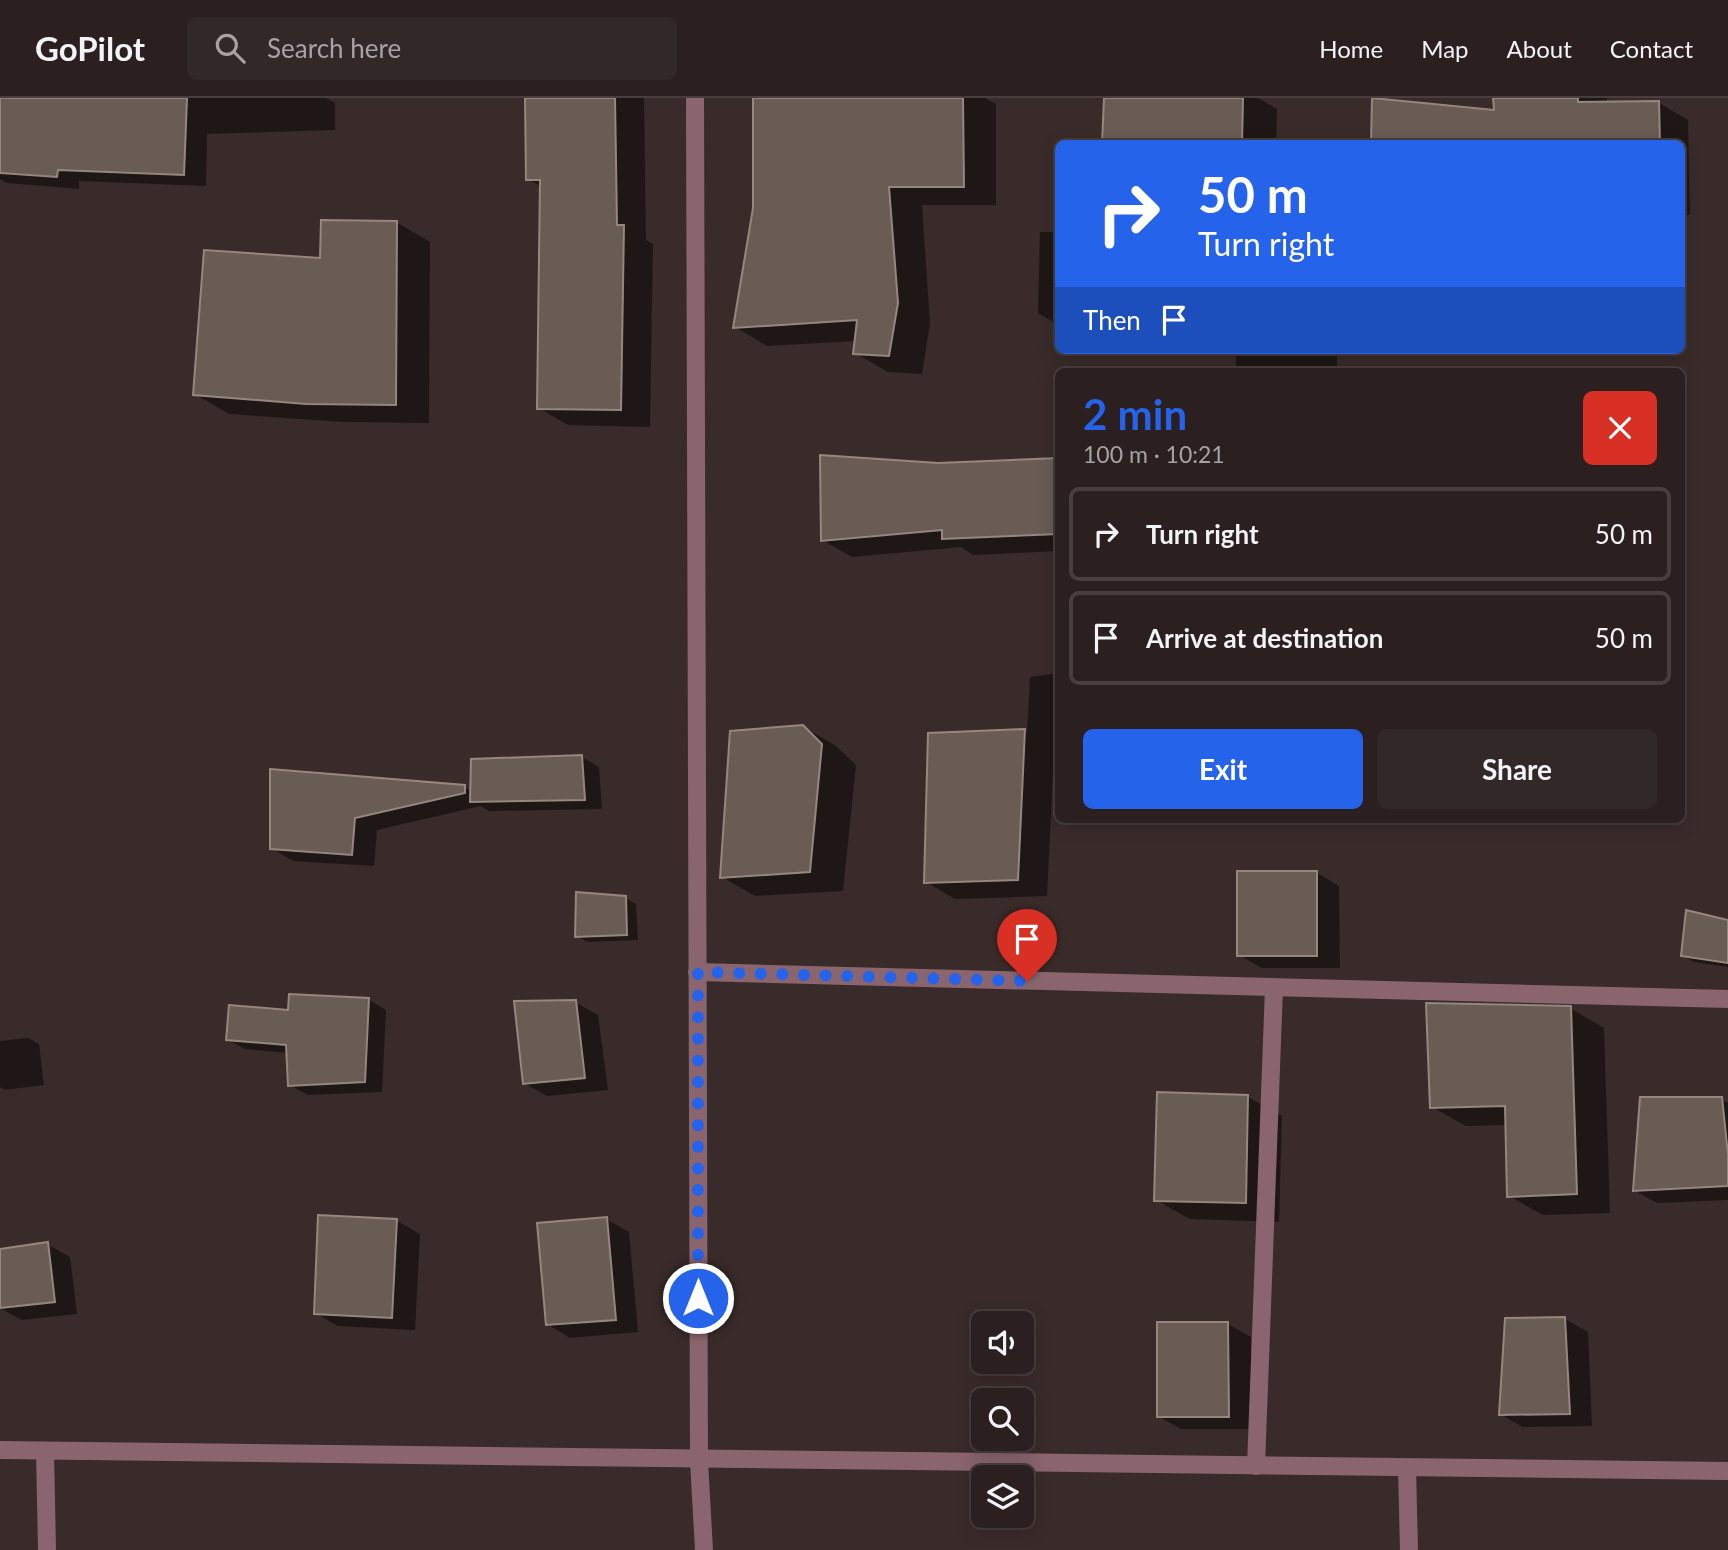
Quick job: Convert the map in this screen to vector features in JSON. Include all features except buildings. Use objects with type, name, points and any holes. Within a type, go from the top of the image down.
[{"type":"street","points":[[695,98],[699,1461],[704,1550]]},
{"type":"street","points":[[698,972],[1728,999]]},
{"type":"street","points":[[1256,1466],[1274,988]]},
{"type":"street","points":[[0,1450],[699,1461],[1728,1471]]},
{"type":"street","points":[[45,1451],[47,1550]]},
{"type":"street","points":[[1407,1468],[1409,1550]]},
{"type":"route","points":[[698,1298],[698,972],[1027,981]]}]
